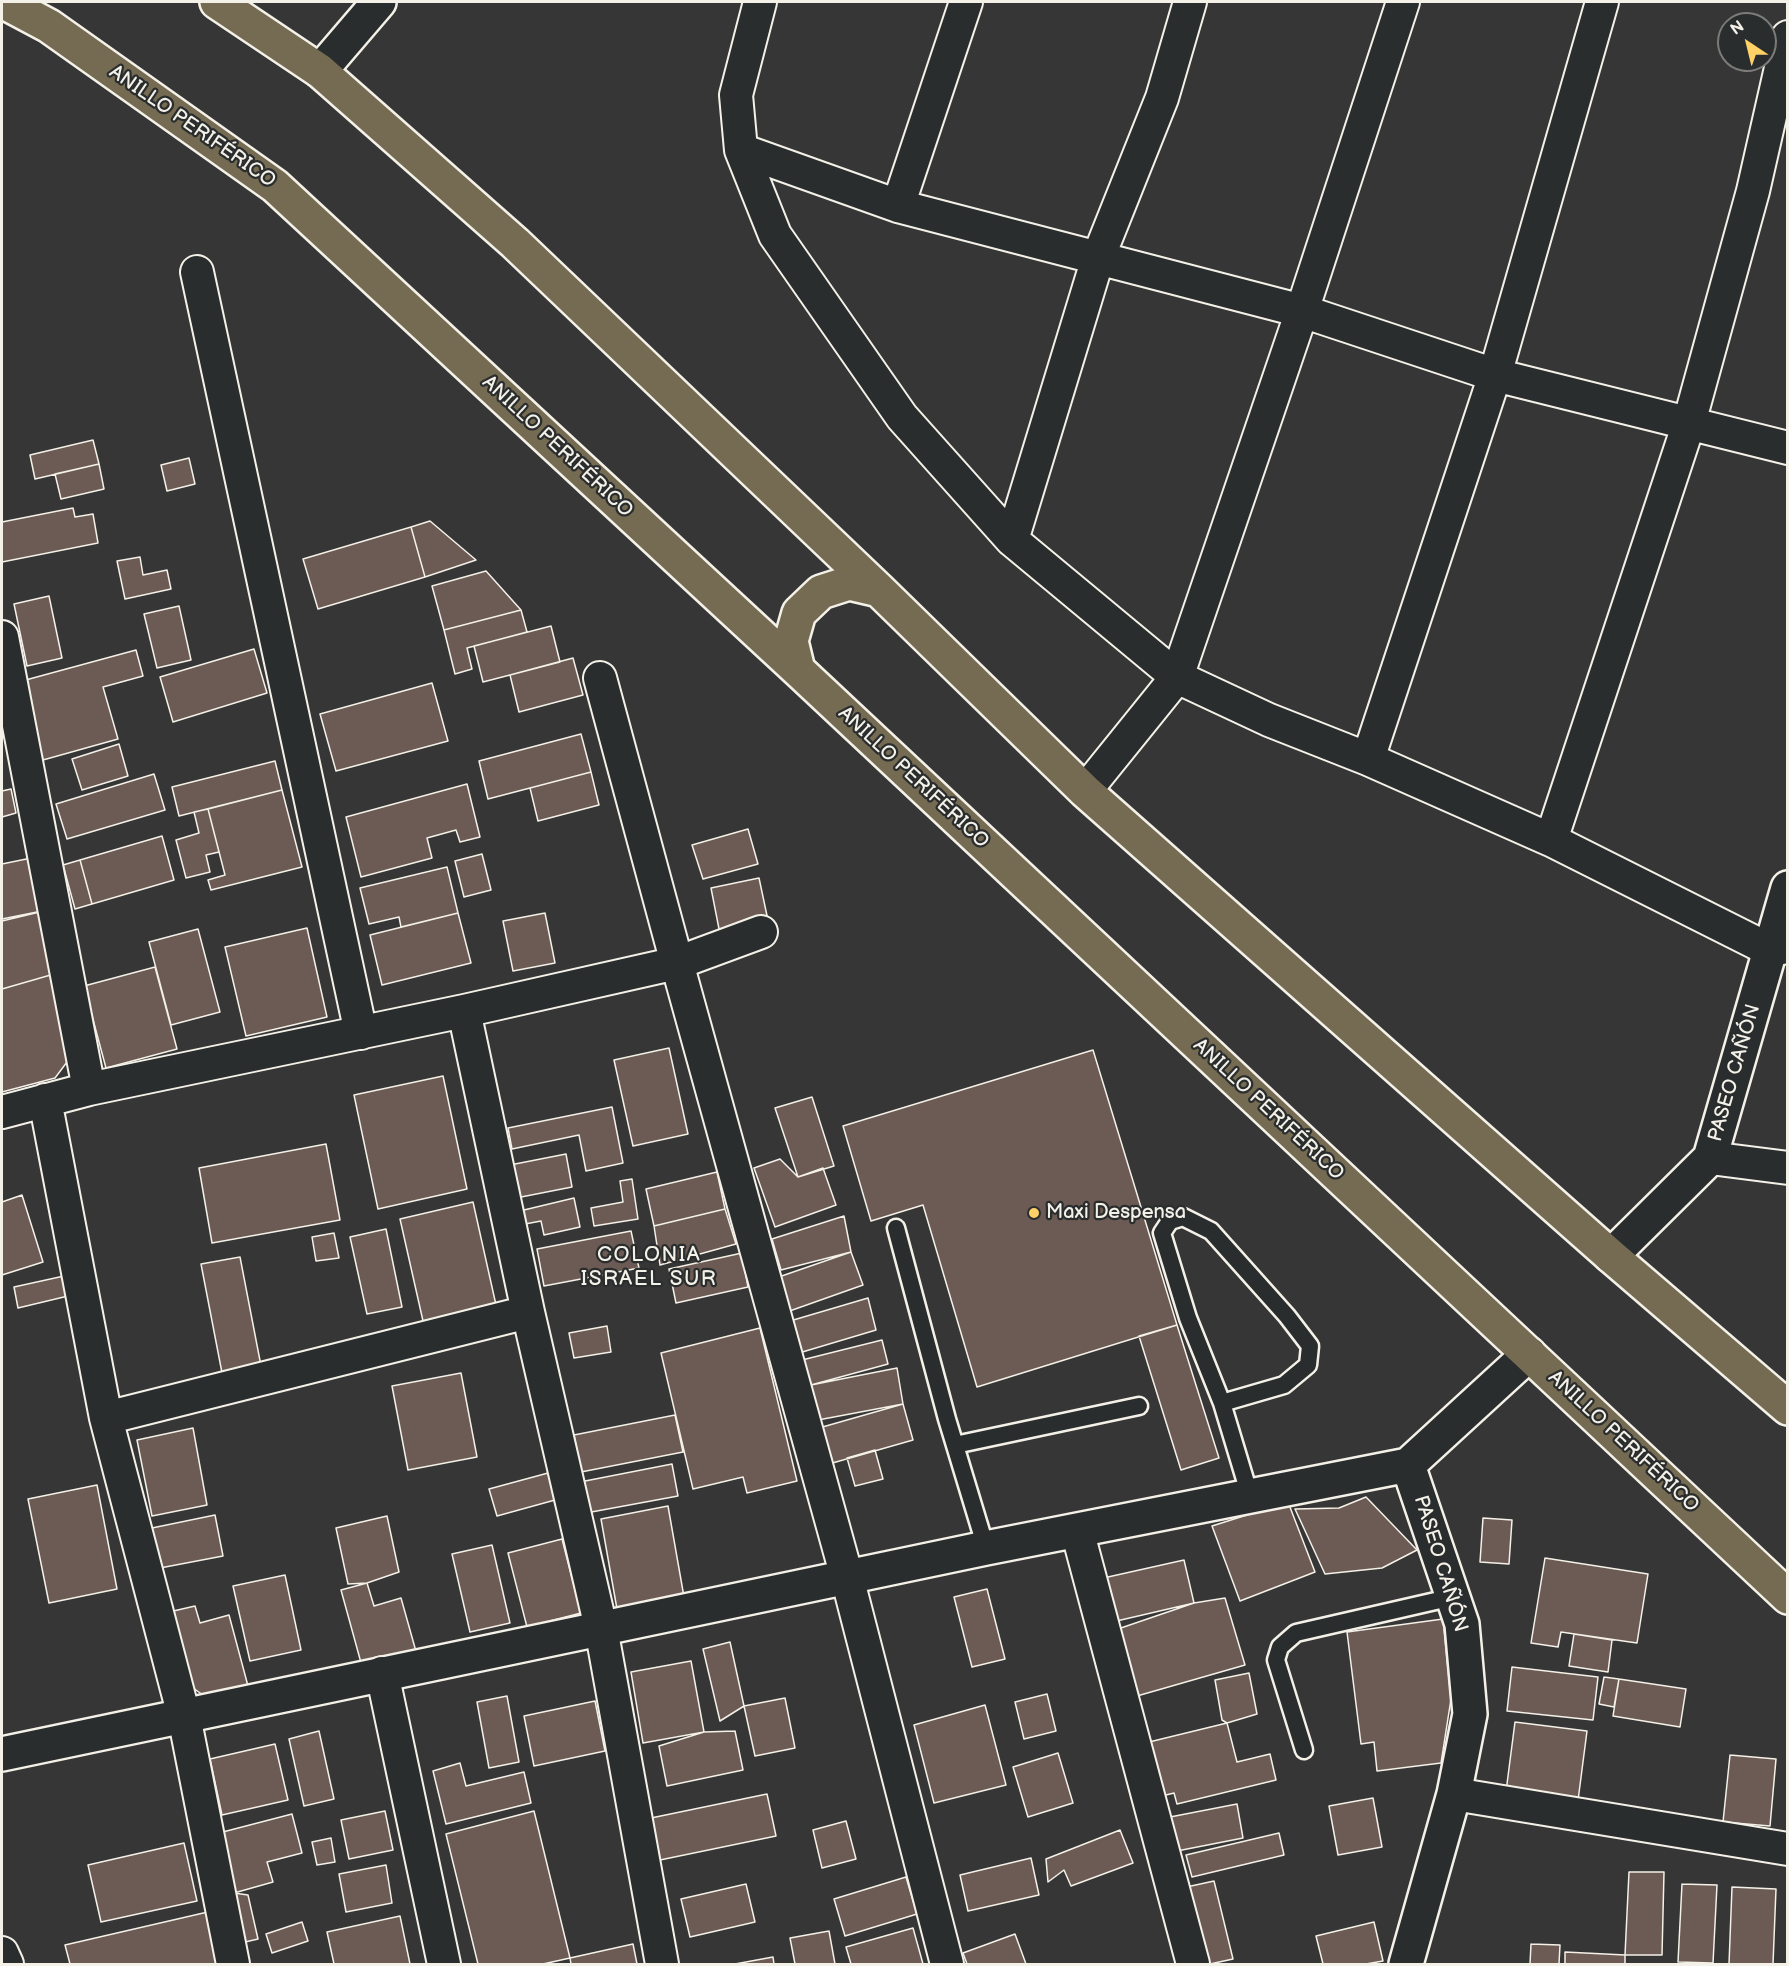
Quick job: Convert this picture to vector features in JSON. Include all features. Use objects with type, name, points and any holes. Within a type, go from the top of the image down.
[{"type":"highway","name":"ANILLO PERIFÉRICO","points":[[4,2],[49,26],[275,186],[798,670],[1529,1354],[1780,1583]]},
{"type":"highway","points":[[217,2],[320,71],[515,243],[879,590],[1085,791],[1611,1256],[1782,1396]]},
{"type":"highway","points":[[798,670],[791,641],[800,613],[821,592],[849,583],[879,590]]},
{"type":"street","points":[[320,71],[379,2]]},
{"type":"street","points":[[760,2],[736,95],[741,150],[775,235],[902,417],[1012,540],[1177,677],[1269,720],[1368,759],[1551,840],[1779,948]]},
{"type":"street","points":[[898,206],[966,2]]},
{"type":"street","points":[[1012,540],[1098,258],[1162,98],[1190,2]]},
{"type":"street","points":[[1085,791],[1177,677],[1302,311],[1403,2]]},
{"type":"street","points":[[1368,759],[1495,375],[1602,2]]},
{"type":"street","points":[[1551,840],[1689,423],[1753,191],[1788,37]]},
{"type":"street","points":[[741,150],[898,206],[1302,311],[1495,375],[1788,448]]},
{"type":"street","points":[[197,272],[361,1033]]},
{"type":"street","points":[[2,637],[89,1089]]},
{"type":"street","points":[[600,678],[676,963],[847,1577],[947,1965]]},
{"type":"street","name":"PASEO CAÑÓN","points":[[1611,1256],[1710,1158],[1779,948],[1788,888]]},
{"type":"street","points":[[2,1112],[89,1089],[464,1011],[676,963],[761,932]]},
{"type":"street","points":[[464,1011],[528,1312],[601,1628],[662,1965]]},
{"type":"street","points":[[45,1100],[106,1418],[184,1716],[233,1965]]},
{"type":"street","points":[[1710,1158],[1788,1168]]},
{"type":"street","points":[[106,1418],[528,1312]]},
{"type":"street","points":[[2,1754],[986,1548],[1408,1465],[1529,1354]]},
{"type":"street","name":"PASEO CAÑÓN","points":[[1406,1965],[1454,1794],[1470,1714],[1462,1624],[1408,1465]]},
{"type":"street","points":[[1077,1530],[1193,1965]]},
{"type":"street","points":[[382,1673],[444,1965]]},
{"type":"street","points":[[1454,1794],[1788,1849]]},
{"type":"street","points":[[2,1953],[7,1965]]},
{"type":"lane","points":[[1222,1403],[1284,1385],[1308,1365],[1310,1346],[1287,1316],[1211,1231],[1183,1217],[1170,1221],[1162,1233],[1188,1318],[1222,1403],[1250,1496]]},
{"type":"lane","points":[[896,1228],[955,1445],[986,1548]]},
{"type":"lane","points":[[955,1445],[1139,1406]]},
{"type":"lane","points":[[1304,1750],[1276,1660],[1280,1647],[1296,1633],[1453,1597]]},
{"type":"building","points":[[93,440],[99,464],[35,479],[30,455]]},
{"type":"building","points":[[189,458],[195,484],[167,491],[161,465]]},
{"type":"building","points":[[99,464],[104,489],[61,499],[55,474]]},
{"type":"building","points":[[73,508],[75,517],[93,514],[98,543],[2,562],[2,522]]},
{"type":"building","points":[[430,521],[476,560],[425,577],[411,527]]},
{"type":"building","points":[[411,527],[425,577],[318,609],[303,559]]},
{"type":"building","points":[[140,557],[143,575],[167,570],[171,589],[125,599],[117,561]]},
{"type":"building","points":[[486,571],[521,610],[444,630],[432,586]]},
{"type":"building","points":[[49,596],[62,658],[27,666],[14,604]]},
{"type":"building","points":[[179,606],[191,660],[157,668],[144,614]]},
{"type":"building","points":[[521,610],[527,632],[467,648],[472,669],[455,674],[444,630]]},
{"type":"building","points":[[551,626],[560,662],[483,682],[474,646]]},
{"type":"building","points":[[254,649],[267,693],[173,722],[160,677]]},
{"type":"building","points":[[136,650],[143,676],[103,687],[118,739],[43,760],[22,681]]},
{"type":"building","points":[[573,658],[583,695],[519,712],[510,675]]},
{"type":"building","points":[[432,683],[448,741],[336,771],[320,714]]},
{"type":"building","points":[[581,734],[591,772],[488,799],[479,761]]},
{"type":"building","points":[[119,744],[128,776],[82,790],[72,759]]},
{"type":"building","points":[[275,761],[282,790],[179,816],[172,787]]},
{"type":"building","points":[[591,772],[599,805],[538,821],[530,788]]},
{"type":"building","points":[[154,774],[165,810],[67,839],[56,804]]},
{"type":"building","points":[[467,784],[480,837],[460,842],[456,830],[427,838],[432,858],[361,877],[346,817]]},
{"type":"building","points":[[11,789],[16,813],[2,817],[2,791]]},
{"type":"building","points":[[282,790],[302,867],[211,890],[208,880],[225,875],[208,809]]},
{"type":"building","points":[[208,809],[219,852],[206,855],[210,872],[186,878],[176,840],[199,833],[194,812]]},
{"type":"building","points":[[748,829],[758,864],[703,879],[692,845]]},
{"type":"building","points":[[162,836],[174,880],[92,904],[80,860]]},
{"type":"building","points":[[482,854],[491,890],[464,897],[455,861]]},
{"type":"building","points":[[36,857],[47,910],[2,919],[2,864]]},
{"type":"building","points":[[80,860],[92,904],[75,909],[63,865]]},
{"type":"building","points":[[447,867],[458,913],[401,927],[399,917],[369,924],[360,888]]},
{"type":"building","points":[[759,878],[769,925],[720,934],[711,888]]},
{"type":"building","points":[[48,910],[61,972],[2,989],[2,921]]},
{"type":"building","points":[[458,913],[471,963],[382,985],[370,935]]},
{"type":"building","points":[[545,913],[555,963],[513,971],[503,921]]},
{"type":"building","points":[[307,928],[327,1017],[246,1036],[225,947]]},
{"type":"building","points":[[198,929],[220,1012],[171,1025],[149,942]]},
{"type":"building","points":[[155,967],[177,1049],[106,1068],[84,986]]},
{"type":"building","points":[[61,972],[76,1050],[55,1078],[2,1092],[2,989]]},
{"type":"building","points":[[669,1048],[688,1134],[633,1146],[614,1060]]},
{"type":"building","name":"Maxi Despensa","points":[[1093,1050],[1177,1325],[977,1387],[923,1205],[871,1221],[843,1126]]},
{"type":"building","points":[[443,1076],[467,1189],[378,1209],[354,1095]]},
{"type":"building","points":[[812,1097],[834,1166],[798,1177],[775,1108]]},
{"type":"building","points":[[612,1107],[623,1163],[586,1171],[579,1135],[512,1149],[508,1128]]},
{"type":"building","points":[[326,1144],[340,1220],[212,1243],[199,1168]]},
{"type":"building","points":[[566,1154],[572,1187],[516,1198],[510,1165]]},
{"type":"building","points":[[780,1159],[798,1177],[823,1168],[836,1205],[775,1227],[754,1168]]},
{"type":"building","points":[[717,1172],[725,1209],[654,1226],[646,1189]]},
{"type":"building","points":[[632,1179],[638,1219],[594,1226],[591,1208],[623,1202],[620,1181]]},
{"type":"building","points":[[22,1195],[43,1262],[2,1275],[2,1202]]},
{"type":"building","points":[[574,1198],[580,1227],[544,1235],[541,1221],[520,1225],[524,1210]]},
{"type":"building","points":[[473,1202],[496,1305],[423,1321],[400,1219]]},
{"type":"building","points":[[725,1209],[736,1244],[660,1265],[654,1226]]},
{"type":"building","points":[[844,1216],[851,1252],[781,1270],[772,1239]]},
{"type":"building","points":[[386,1229],[402,1307],[367,1314],[350,1237]]},
{"type":"building","points":[[631,1231],[639,1268],[544,1286],[537,1249]]},
{"type":"building","points":[[334,1233],[339,1258],[316,1261],[312,1237]]},
{"type":"building","points":[[851,1252],[863,1285],[784,1313],[773,1279]]},
{"type":"building","points":[[742,1253],[748,1287],[676,1303],[669,1269]]},
{"type":"building","points":[[240,1257],[262,1371],[223,1378],[201,1264]]},
{"type":"building","points":[[64,1276],[68,1296],[18,1308],[14,1287]]},
{"type":"building","points":[[868,1298],[876,1330],[799,1353],[790,1321]]},
{"type":"building","points":[[1177,1325],[1219,1458],[1181,1470],[1139,1336]]},
{"type":"building","points":[[607,1326],[611,1352],[574,1358],[569,1333]]},
{"type":"building","points":[[760,1328],[797,1481],[747,1493],[743,1477],[693,1489],[661,1353]]},
{"type":"building","points":[[882,1340],[888,1364],[811,1385],[802,1360]]},
{"type":"building","points":[[897,1368],[903,1404],[818,1420],[811,1385]]},
{"type":"building","points":[[461,1373],[477,1457],[408,1470],[392,1386]]},
{"type":"building","points":[[903,1404],[913,1440],[829,1464],[819,1428]]},
{"type":"building","points":[[675,1415],[683,1452],[581,1472],[574,1435]]},
{"type":"building","points":[[193,1428],[207,1505],[152,1516],[137,1440]]},
{"type":"building","points":[[875,1450],[883,1479],[855,1486],[847,1458]]},
{"type":"building","points":[[672,1464],[678,1496],[586,1513],[580,1482]]},
{"type":"building","points":[[548,1473],[555,1500],[497,1516],[489,1489]]},
{"type":"building","points":[[97,1485],[117,1589],[49,1603],[28,1499]]},
{"type":"building","points":[[1366,1497],[1417,1550],[1382,1568],[1325,1574],[1295,1509],[1339,1508]]},
{"type":"building","points":[[1288,1502],[1315,1572],[1240,1601],[1212,1526]]},
{"type":"building","points":[[668,1506],[684,1597],[617,1609],[601,1519]]},
{"type":"building","points":[[215,1515],[223,1556],[160,1568],[152,1528]]},
{"type":"building","points":[[387,1516],[399,1572],[367,1583],[348,1584],[336,1528]]},
{"type":"building","points":[[1483,1518],[1512,1520],[1509,1564],[1480,1562]]},
{"type":"building","points":[[562,1539],[581,1613],[527,1627],[508,1553]]},
{"type":"building","points":[[492,1545],[510,1623],[470,1632],[452,1554]]},
{"type":"building","points":[[1545,1558],[1648,1574],[1637,1643],[1561,1632],[1558,1647],[1531,1643]]},
{"type":"building","points":[[1184,1560],[1194,1603],[1108,1623],[1099,1579]]},
{"type":"building","points":[[285,1575],[301,1650],[250,1661],[233,1586]]},
{"type":"building","points":[[367,1583],[374,1606],[401,1598],[417,1655],[363,1670],[341,1590]]},
{"type":"building","points":[[987,1589],[1005,1659],[972,1667],[954,1597]]},
{"type":"building","points":[[1225,1598],[1245,1665],[1137,1696],[1118,1629],[1194,1603]]},
{"type":"building","points":[[195,1606],[200,1623],[229,1615],[248,1686],[207,1698],[189,1685],[169,1612]]},
{"type":"building","points":[[1443,1619],[1451,1699],[1441,1763],[1377,1771],[1374,1742],[1361,1744],[1347,1632]]},
{"type":"building","points":[[1574,1634],[1612,1640],[1608,1672],[1569,1666]]},
{"type":"building","points":[[730,1642],[744,1706],[720,1721],[703,1649]]},
{"type":"building","points":[[691,1661],[704,1732],[643,1743],[631,1672]]},
{"type":"building","points":[[1512,1667],[1598,1677],[1593,1720],[1507,1711]]},
{"type":"building","points":[[1249,1673],[1257,1714],[1227,1723],[1222,1720],[1215,1680]]},
{"type":"building","points":[[1604,1677],[1619,1679],[1614,1707],[1599,1704]]},
{"type":"building","points":[[1619,1679],[1686,1689],[1680,1727],[1613,1716]]},
{"type":"building","points":[[1047,1694],[1056,1731],[1024,1739],[1015,1702]]},
{"type":"building","points":[[507,1696],[519,1762],[489,1768],[477,1702]]},
{"type":"building","points":[[785,1698],[795,1748],[755,1756],[744,1706]]},
{"type":"building","points":[[595,1701],[605,1751],[534,1766],[524,1716]]},
{"type":"building","points":[[985,1705],[1006,1785],[934,1803],[914,1725]]},
{"type":"building","points":[[1515,1722],[1587,1731],[1576,1816],[1504,1807]]},
{"type":"building","points":[[1227,1723],[1237,1762],[1270,1754],[1276,1780],[1177,1804],[1174,1793],[1158,1797],[1145,1743]]},
{"type":"building","points":[[319,1731],[334,1799],[304,1806],[289,1739]]},
{"type":"building","points":[[735,1731],[743,1770],[667,1786],[659,1746],[704,1732]]},
{"type":"building","points":[[275,1744],[288,1800],[222,1815],[210,1759]]},
{"type":"building","points":[[1058,1753],[1073,1803],[1028,1817],[1013,1767]]},
{"type":"building","points":[[1730,1755],[1776,1759],[1770,1826],[1723,1822]]},
{"type":"building","points":[[460,1763],[466,1786],[524,1772],[531,1803],[446,1824],[433,1771]]},
{"type":"building","points":[[767,1794],[776,1836],[660,1860],[651,1818]]},
{"type":"building","points":[[1373,1798],[1382,1847],[1338,1855],[1329,1806]]},
{"type":"building","points":[[1237,1804],[1243,1838],[1177,1851],[1170,1817]]},
{"type":"building","points":[[385,1811],[393,1850],[349,1859],[341,1820]]},
{"type":"building","points":[[534,1811],[570,1958],[543,1964],[478,1964],[446,1834]]},
{"type":"building","points":[[292,1814],[302,1853],[267,1862],[273,1882],[234,1893],[219,1833]]},
{"type":"building","points":[[846,1821],[856,1859],[822,1868],[813,1830]]},
{"type":"building","points":[[1120,1830],[1133,1863],[1071,1886],[1064,1870],[1048,1882],[1046,1859]]},
{"type":"building","points":[[1279,1833],[1284,1855],[1192,1877],[1186,1855]]},
{"type":"building","points":[[331,1838],[335,1862],[317,1865],[312,1842]]},
{"type":"building","points":[[184,1843],[197,1901],[101,1922],[88,1865]]},
{"type":"building","points":[[1031,1858],[1039,1895],[968,1911],[960,1875]]},
{"type":"building","points":[[386,1865],[392,1903],[346,1912],[339,1874]]},
{"type":"building","points":[[1629,1872],[1664,1872],[1662,1955],[1625,1955]]},
{"type":"building","points":[[906,1877],[917,1914],[845,1936],[834,1899]]},
{"type":"building","points":[[1214,1881],[1233,1959],[1201,1964],[1182,1888]]},
{"type":"building","points":[[746,1884],[755,1922],[690,1937],[681,1899]]},
{"type":"building","points":[[1682,1884],[1717,1885],[1713,1963],[1678,1962]]},
{"type":"building","points":[[1732,1887],[1776,1889],[1773,1964],[1729,1964]]},
{"type":"building","points":[[234,1893],[248,1895],[258,1939],[241,1943]]},
{"type":"building","points":[[212,1911],[225,1964],[70,1964],[65,1945]]},
{"type":"building","points":[[400,1916],[410,1964],[334,1964],[327,1932]]},
{"type":"building","points":[[302,1922],[308,1941],[272,1953],[266,1934]]},
{"type":"building","points":[[1374,1922],[1383,1961],[1366,1964],[1323,1964],[1316,1936]]},
{"type":"building","points":[[913,1928],[923,1964],[851,1964],[846,1947]]},
{"type":"building","points":[[829,1931],[835,1964],[795,1964],[790,1938]]},
{"type":"building","points":[[1015,1934],[1026,1964],[967,1964],[963,1953]]},
{"type":"building","points":[[633,1944],[637,1964],[571,1964],[570,1958]]},
{"type":"building","points":[[1531,1944],[1560,1945],[1559,1964],[1530,1964]]},
{"type":"building","points":[[1565,1952],[1625,1955],[1625,1964],[1565,1964]]},
{"type":"building","points":[[773,1957],[774,1964],[735,1964]]},
{"type":"place","name":"Maxi Despensa","points":[[1034,1213]]},
{"type":"district","name":"COLONIA ISRAEL SUR","points":[[649,1268]]}]
